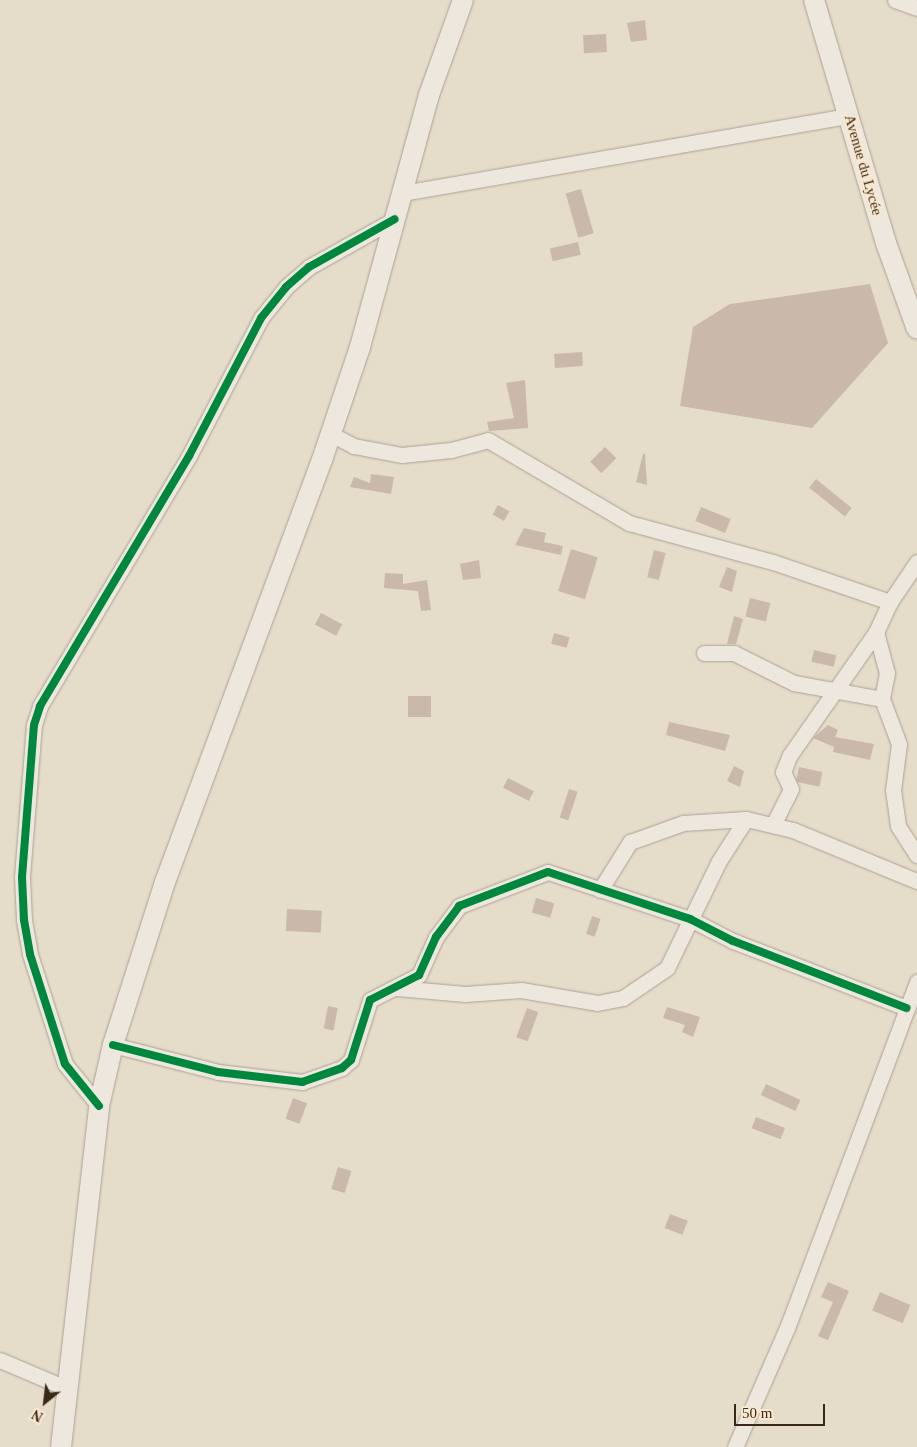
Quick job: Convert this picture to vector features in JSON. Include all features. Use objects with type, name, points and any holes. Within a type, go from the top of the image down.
[{"type":"main road","points":[[61,1447],[99,1106],[113,1045],[165,882],[331,434],[402,193],[463,0]]},
{"type":"main road","name":"Avenue du Lycée","points":[[814,0],[917,329]]},
{"type":"street","points":[[895,0],[917,8]]},
{"type":"street","points":[[402,193],[849,116]]},
{"type":"street","points":[[99,1106],[65,1064],[30,954],[24,920],[22,878],[34,725],[40,706],[189,456],[261,318],[286,287],[309,267],[395,219]]},
{"type":"street","points":[[331,434],[362,449],[402,455],[451,450],[488,440],[623,521],[773,562],[890,602]]},
{"type":"street","points":[[773,825],[791,789],[783,772],[790,755],[834,688],[876,632],[890,602],[915,570]]},
{"type":"street","points":[[876,632],[887,672],[882,699],[899,744],[894,790],[898,826],[917,855]]},
{"type":"street","points":[[704,653],[734,653],[794,683],[834,688],[882,699]]},
{"type":"street","points":[[397,988],[465,994],[521,990],[597,1003],[615,1001],[663,974],[690,919],[746,819]]},
{"type":"street","points":[[600,890],[630,842],[683,823],[746,819],[773,825],[917,881]]},
{"type":"street","points":[[113,1045],[218,1072],[308,1081],[348,1065],[366,1006],[375,996],[397,988],[418,975],[436,937],[464,903],[492,897],[541,873],[556,874],[690,919],[733,940],[907,1008]]},
{"type":"street","points":[[735,1447],[788,1328],[917,982]]},
{"type":"street","points":[[0,1360],[68,1389]]},
{"type":"building","points":[[645,20],[647,40],[631,42],[627,23]]},
{"type":"building","points":[[606,34],[607,52],[584,53],[583,35]]},
{"type":"building","points":[[581,189],[594,233],[578,238],[566,193]]},
{"type":"building","points":[[578,242],[581,255],[553,261],[550,249]]},
{"type":"building","points":[[870,284],[888,343],[812,428],[680,406],[693,327],[730,304]]},
{"type":"building","points":[[582,352],[583,366],[555,368],[554,354]]},
{"type":"building","points":[[525,380],[528,428],[489,431],[487,422],[514,418],[506,383]]},
{"type":"building","points":[[605,447],[616,458],[601,473],[590,462]]},
{"type":"building","points":[[643,454],[645,454],[647,485],[636,482]]},
{"type":"building","points":[[371,474],[394,477],[391,494],[350,487],[354,477],[370,483]]},
{"type":"building","points":[[816,479],[852,508],[845,516],[809,488]]},
{"type":"building","points":[[498,505],[509,511],[504,521],[493,515]]},
{"type":"building","points":[[701,507],[731,519],[725,533],[695,521]]},
{"type":"building","points":[[524,528],[546,533],[544,542],[563,546],[561,555],[515,545]]},
{"type":"building","points":[[571,549],[598,557],[585,599],[558,591]]},
{"type":"building","points":[[654,550],[666,553],[659,580],[647,577]]},
{"type":"building","points":[[479,560],[481,578],[463,580],[460,564]]},
{"type":"building","points":[[727,567],[737,571],[732,592],[719,587]]},
{"type":"building","points":[[385,573],[403,574],[403,584],[427,580],[431,610],[421,611],[418,591],[384,588]]},
{"type":"building","points":[[750,598],[770,603],[766,622],[745,616]]},
{"type":"building","points":[[321,613],[342,624],[336,636],[315,624]]},
{"type":"building","points":[[734,616],[743,619],[736,644],[727,644]]},
{"type":"building","points":[[554,633],[569,637],[567,648],[551,644]]},
{"type":"building","points":[[814,650],[836,655],[834,667],[811,662]]},
{"type":"building","points":[[408,696],[431,696],[431,717],[408,717]]},
{"type":"building","points":[[669,722],[730,735],[725,751],[666,735]]},
{"type":"building","points":[[828,725],[838,730],[835,737],[874,744],[870,760],[833,752],[834,747],[813,738]]},
{"type":"building","points":[[734,766],[744,771],[740,787],[727,781]]},
{"type":"building","points":[[799,767],[822,772],[819,787],[796,782]]},
{"type":"building","points":[[508,778],[534,791],[529,801],[503,788]]},
{"type":"building","points":[[569,789],[578,792],[568,820],[560,818]]},
{"type":"building","points":[[536,898],[554,903],[550,918],[532,912]]},
{"type":"building","points":[[287,909],[322,911],[321,933],[286,931]]},
{"type":"building","points":[[592,916],[601,919],[595,937],[586,934]]},
{"type":"building","points":[[328,1006],[338,1008],[333,1030],[324,1029]]},
{"type":"building","points":[[667,1007],[700,1017],[693,1037],[682,1032],[685,1025],[663,1018]]},
{"type":"building","points":[[527,1008],[538,1012],[528,1041],[516,1037]]},
{"type":"building","points":[[766,1084],[800,1100],[795,1111],[761,1095]]},
{"type":"building","points":[[293,1098],[307,1103],[300,1124],[285,1119]]},
{"type":"building","points":[[756,1117],[785,1128],[781,1139],[752,1128]]},
{"type":"building","points":[[338,1167],[351,1171],[345,1193],[331,1189]]},
{"type":"building","points":[[670,1214],[688,1221],[682,1235],[665,1228]]},
{"type":"building","points":[[828,1282],[849,1291],[828,1340],[818,1336],[833,1302],[821,1297]]},
{"type":"building","points":[[880,1292],[910,1305],[903,1323],[872,1310]]},
{"type":"cycle path","points":[[99,1106],[65,1064],[30,954],[24,920],[22,877],[34,725],[40,706],[189,456],[261,318],[286,287],[309,267],[395,219]]},
{"type":"cycle path","points":[[113,1045],[218,1072],[302,1082],[342,1068],[351,1060],[370,1000],[419,975],[436,937],[459,906],[548,872],[690,919],[733,941],[907,1008]]}]
